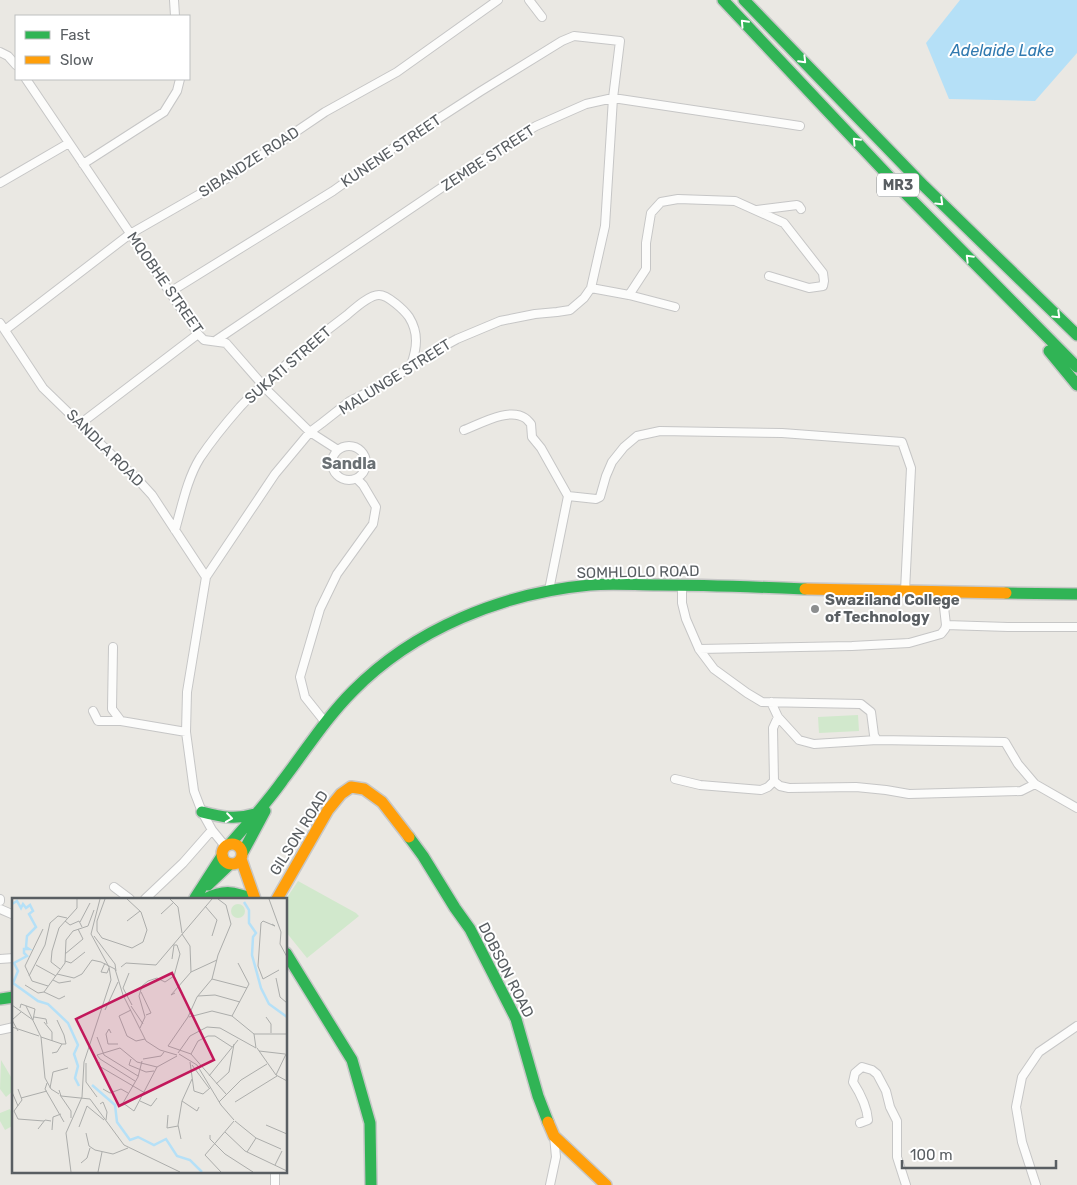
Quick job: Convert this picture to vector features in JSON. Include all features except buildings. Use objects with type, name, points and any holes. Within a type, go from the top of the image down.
[{"type":"main road","name":"MR3","points":[[723,0],[899,187],[1077,367]]},
{"type":"main road","name":"MR3","points":[[744,0],[924,186],[1077,334]]},
{"type":"main road","points":[[982,271],[1077,385]]},
{"type":"main road","name":"SOMHLOLO ROAD","points":[[195,898],[232,855],[325,722],[359,685],[383,664],[428,634],[453,621],[498,603],[549,590],[591,585],[682,585],[828,590],[1077,594]]},
{"type":"main road","name":"GILSON ROAD","points":[[278,898],[328,810],[341,794],[352,787]]},
{"type":"main road","name":"DOBSON ROAD","points":[[352,787],[364,789],[382,802],[423,856],[454,908],[470,929],[516,1019],[538,1096],[554,1136],[606,1185]]},
{"type":"main road","name":"SOMHLOLO ROAD","points":[[232,855],[255,814],[276,790]]},
{"type":"main road","points":[[202,812],[233,818],[244,818],[255,814]]},
{"type":"main road","points":[[232,855],[254,896]]},
{"type":"main road","points":[[207,898],[216,892],[232,891],[254,896]]},
{"type":"main road","points":[[288,957],[352,1060],[370,1123],[371,1185]]},
{"type":"street","points":[[174,0],[175,15]]},
{"type":"street","name":"SIBANDZE ROAD","points":[[2,327],[130,234],[226,179],[325,112],[397,72],[498,0]]},
{"type":"street","points":[[529,0],[542,17]]},
{"type":"street","name":"KUNENE STREET","points":[[170,292],[333,191],[399,144],[562,41],[574,36],[620,42]]},
{"type":"street","name":"MALUNGE STREET","points":[[232,855],[212,830],[194,792],[186,732],[187,692],[206,577],[274,474],[310,432],[350,401],[394,378],[411,365],[457,339],[500,321],[570,310],[584,298],[591,288],[605,226],[620,42]]},
{"type":"street","points":[[0,52],[8,56],[15,64]]},
{"type":"street","name":"MQOBHE STREET","points":[[27,80],[198,334],[204,340],[226,342],[263,385],[310,432],[338,450]]},
{"type":"street","points":[[83,164],[164,112],[177,91],[180,80]]},
{"type":"street","name":"ZEMBE STREET","points":[[215,341],[515,138],[536,126],[586,104],[614,98],[800,126]]},
{"type":"street","points":[[0,183],[69,143]]},
{"type":"street","points":[[629,295],[646,269],[646,244],[651,213],[661,202],[678,199],[735,201],[784,224],[823,273],[824,281],[823,286],[809,288],[769,276]]},
{"type":"street","points":[[755,210],[797,205],[801,209]]},
{"type":"street","points":[[591,288],[629,295],[675,307]]},
{"type":"street","name":"SUKATI STREET","points":[[175,530],[189,482],[211,441],[230,418],[263,385],[318,337],[361,304],[378,295],[383,296],[402,309],[414,328],[417,340],[416,352],[411,365]]},
{"type":"street","name":"SANDLA ROAD","points":[[2,327],[43,388],[152,495],[206,577]]},
{"type":"street","points":[[80,424],[198,334]]},
{"type":"street","points":[[464,430],[510,414],[525,417],[531,424],[532,437],[541,448],[568,496],[549,590]]},
{"type":"street","points":[[568,496],[596,499],[600,497],[612,462],[624,447],[638,436],[660,431],[782,433],[902,442],[911,468],[905,591]]},
{"type":"street","points":[[343,447],[356,447],[365,456],[365,469],[357,479],[344,480],[334,473],[332,461],[338,450],[343,447]]},
{"type":"street","points":[[325,722],[305,697],[300,677],[320,610],[337,574],[373,524],[376,507],[363,485],[357,479]]},
{"type":"street","points":[[682,585],[682,603],[686,619],[699,649],[714,669],[762,702],[861,704],[871,712],[874,735],[878,740]]},
{"type":"street","points":[[699,649],[908,643],[941,634],[946,625],[940,592]]},
{"type":"street","points":[[946,625],[1077,627]]},
{"type":"street","points":[[113,647],[112,709],[121,721]]},
{"type":"street","points":[[771,702],[778,717],[799,740],[814,744],[878,740],[1005,742],[1018,764],[1035,784],[1077,808]]},
{"type":"street","points":[[93,712],[98,721],[121,721],[186,732]]},
{"type":"street","points":[[675,779],[700,784],[761,790],[768,787],[774,781],[773,728],[778,717]]},
{"type":"street","points":[[774,781],[780,786],[789,788],[856,787],[909,794],[1021,791],[1035,784]]},
{"type":"street","points":[[146,898],[183,863],[212,830]]},
{"type":"street","points":[[114,887],[129,898]]},
{"type":"street","points":[[0,909],[12,915]]},
{"type":"street","points":[[1036,1185],[1022,1142],[1016,1107],[1022,1078],[1039,1052],[1077,1026]]},
{"type":"street","points":[[860,1123],[868,1120],[868,1114],[859,1091],[853,1082],[855,1073],[862,1067],[872,1070],[877,1074],[886,1091],[890,1107],[897,1121],[897,1157],[906,1185]]},
{"type":"street","points":[[550,1185],[556,1157],[554,1136]]},
{"type":"street","points":[[275,1172],[275,1185]]},
{"type":"green space","points":[[858,715],[859,731],[819,733],[818,717]]},
{"type":"green space","points":[[298,881],[359,916],[307,958],[288,934],[287,898]]},
{"type":"green space","points":[[1,1060],[12,1079],[12,1092],[6,1097],[0,1089]]},
{"type":"green space","points":[[10,1109],[12,1126],[5,1130],[0,1121],[0,1113]]},
{"type":"water","name":"Adelaide Lake","points":[[960,0],[1077,0],[1077,53],[1035,101],[949,99],[926,43]]},
{"type":"traffic: fast","points":[[723,0],[899,187],[1077,367]]},
{"type":"traffic: fast","points":[[744,0],[924,186],[1077,335]]},
{"type":"traffic: fast","points":[[1049,351],[1077,385]]},
{"type":"traffic: fast","points":[[230,844],[270,797],[325,723],[353,691],[377,669],[404,649],[432,632],[462,618],[525,596],[557,589],[590,585],[695,585],[805,589]]},
{"type":"traffic: fast","points":[[1006,593],[1077,594]]},
{"type":"traffic: fast","points":[[243,852],[265,811]]},
{"type":"traffic: fast","points":[[202,812],[228,817],[255,814]]},
{"type":"traffic: fast","points":[[409,837],[470,929],[516,1019],[538,1096],[548,1122]]},
{"type":"traffic: fast","points":[[195,898],[222,856]]},
{"type":"traffic: fast","points":[[208,885],[230,864]]},
{"type":"traffic: fast","points":[[207,898],[224,893],[251,898]]},
{"type":"traffic: fast","points":[[288,956],[352,1060],[370,1123],[371,1185]]},
{"type":"traffic: fast","points":[[0,999],[12,997]]},
{"type":"traffic: slow","points":[[805,589],[1006,593]]},
{"type":"traffic: slow","points":[[278,898],[328,810],[341,794],[351,787],[364,789],[382,802],[409,837]]},
{"type":"traffic: slow","points":[[228,844],[236,844],[242,850],[242,854],[242,858],[236,864],[228,864],[222,858],[222,850],[228,844]]},
{"type":"traffic: slow","points":[[241,859],[255,898]]},
{"type":"traffic: slow","points":[[548,1122],[554,1136],[606,1185]]},
{"type":"place","name":"Swaziland College of Technology","points":[[815,609]]},
{"type":"district","name":"Sandla","points":[[349,463]]}]
